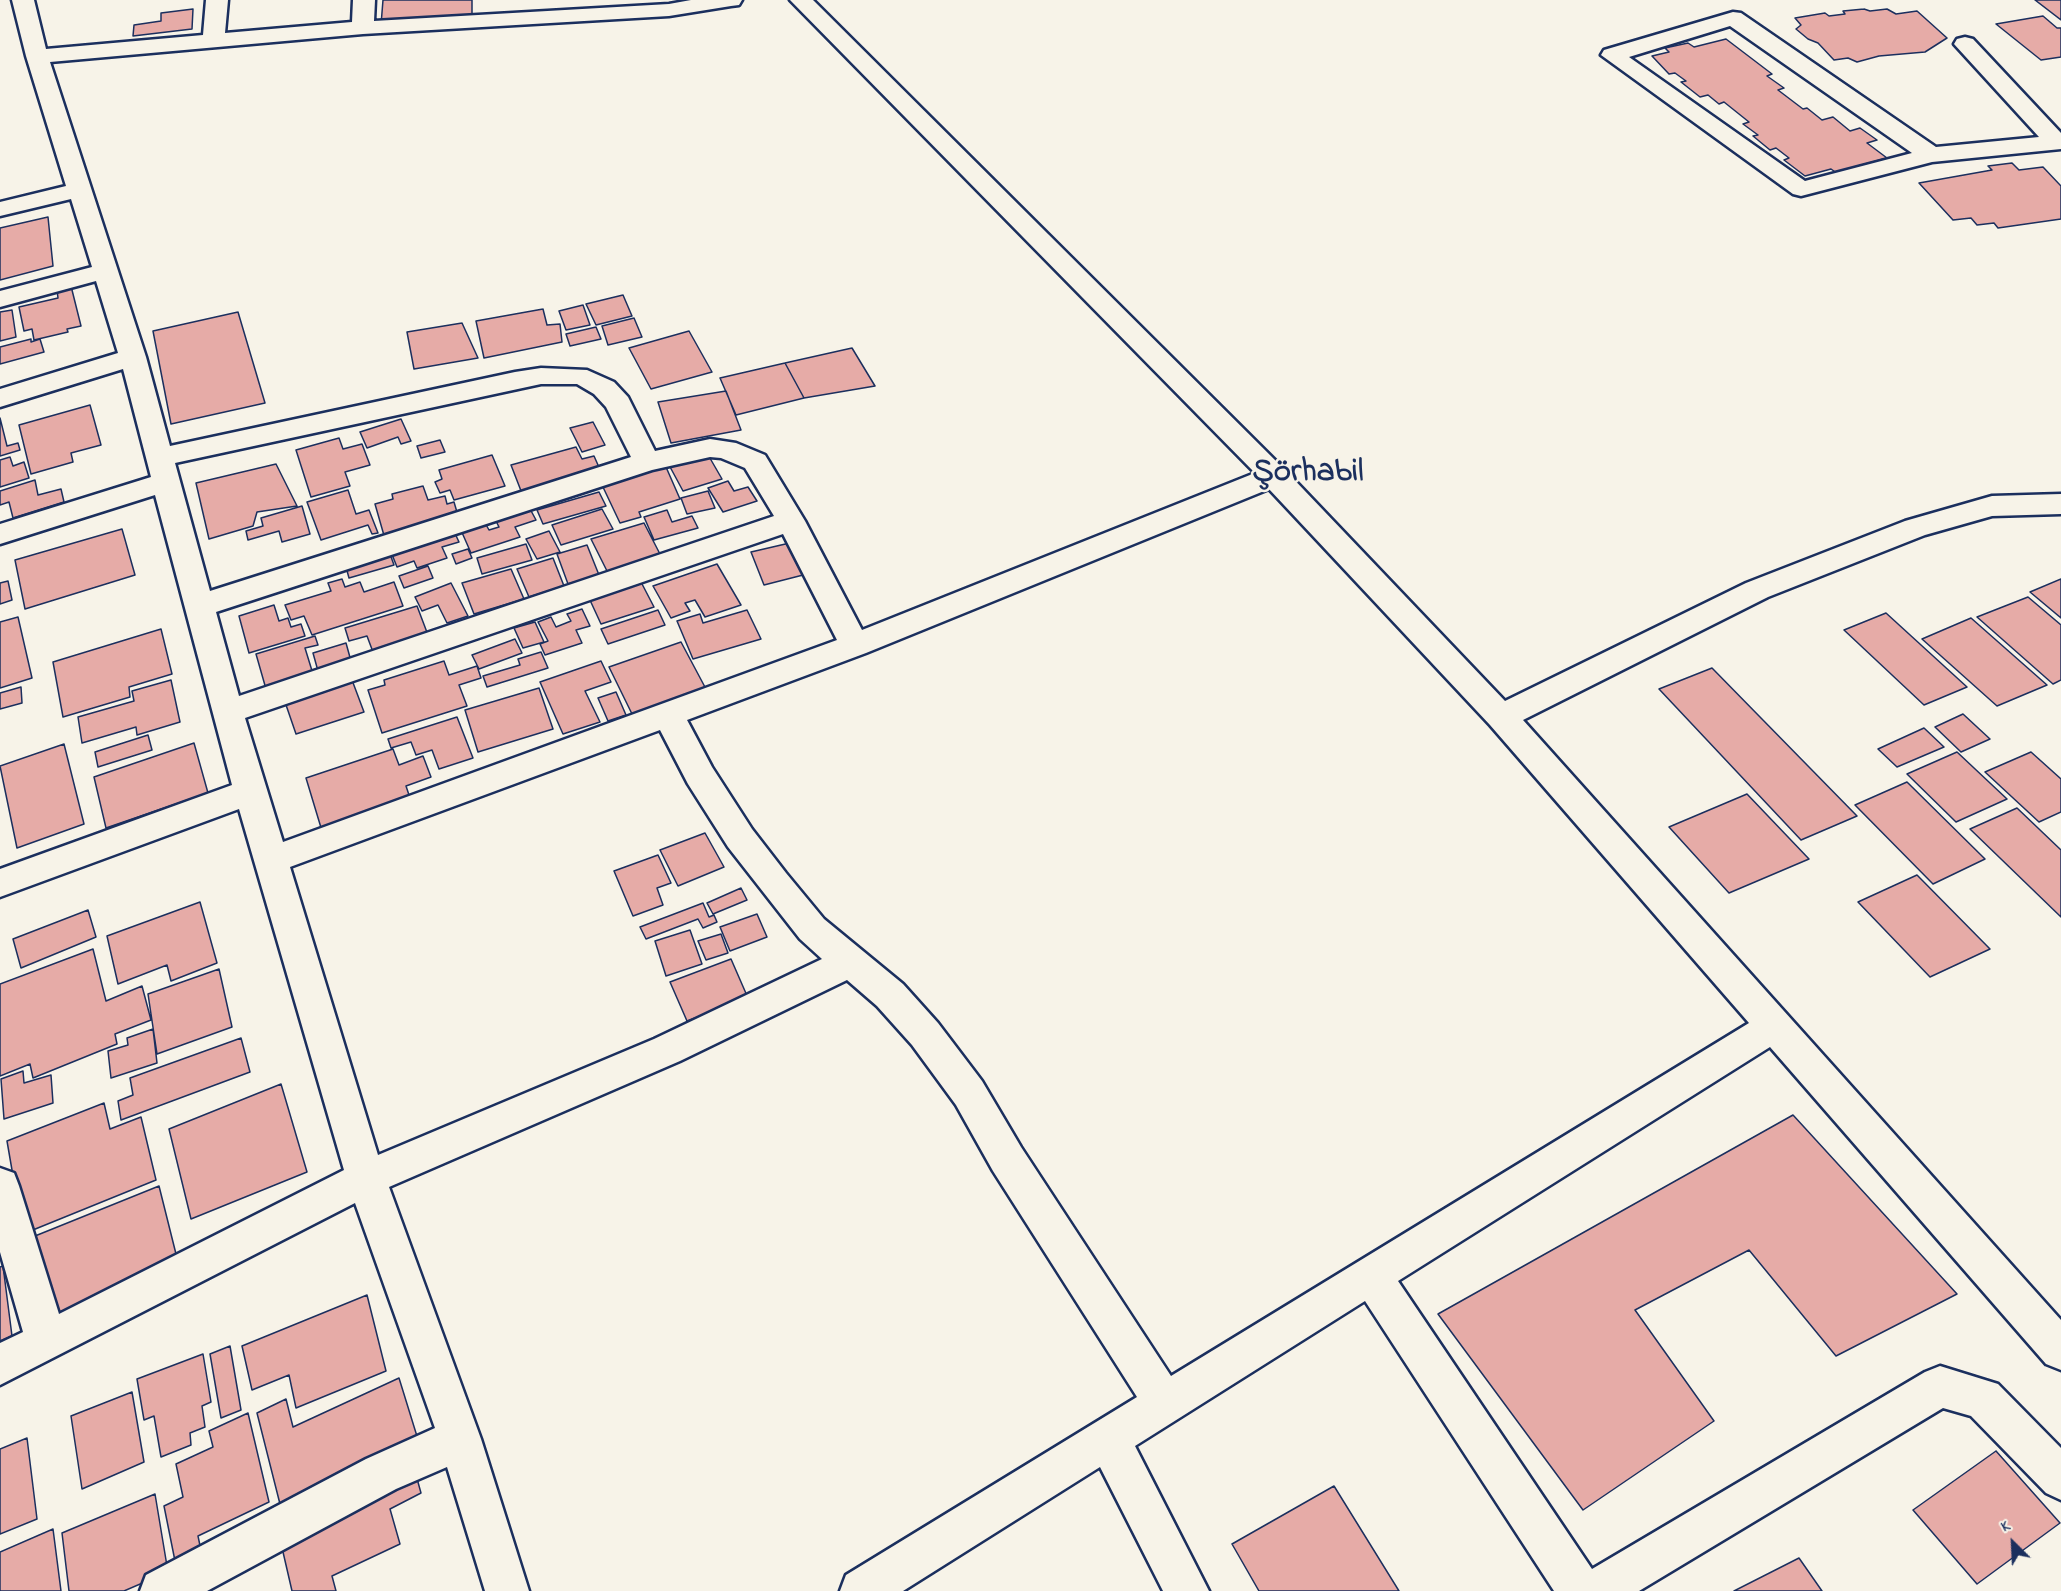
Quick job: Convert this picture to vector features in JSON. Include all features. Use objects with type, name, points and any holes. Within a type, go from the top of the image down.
[{"type":"street","points":[[23,0],[37,56],[133,357],[227,712],[273,859],[366,1178],[460,1439],[507,1591]]},
{"type":"street","points":[[213,42],[217,0]]},
{"type":"street","points":[[363,28],[364,0]]},
{"type":"street","points":[[37,56],[363,28],[669,10],[731,0]]},
{"type":"street","points":[[801,0],[1274,476],[1501,717],[2061,1350]]},
{"type":"street","points":[[1931,155],[1733,18],[1612,55],[1801,189],[1931,155],[2059,142]]},
{"type":"street","points":[[1965,44],[2059,142]]},
{"type":"street","points":[[0,209],[80,190]]},
{"type":"street","points":[[0,299],[105,271]]},
{"type":"street","points":[[0,398],[133,357]]},
{"type":"street","points":[[0,534],[163,470],[515,380],[541,376],[578,376],[591,380],[604,388],[618,404],[647,462]]},
{"type":"street","points":[[199,606],[647,462],[710,448],[742,454],[755,462],[791,521],[855,645]]},
{"type":"street","points":[[273,859],[855,645],[1274,476]]},
{"type":"street","points":[[1501,717],[1756,590],[1915,528],[1992,506],[2061,504]]},
{"type":"street","points":[[227,712],[791,521]]},
{"type":"street","points":[[668,714],[700,775],[740,838],[812,929],[890,995],[925,1034],[969,1093],[1007,1159],[1164,1402]]},
{"type":"street","points":[[0,883],[251,791]]},
{"type":"street","points":[[0,1365],[46,1339],[366,1178],[667,1050],[852,961]]},
{"type":"street","points":[[862,1591],[1774,1026]]},
{"type":"street","points":[[0,1186],[46,1339]]},
{"type":"street","points":[[1371,1275],[1581,1591]]},
{"type":"street","points":[[1597,1591],[1940,1387],[1983,1399],[2061,1478]]},
{"type":"street","points":[[1108,1438],[1187,1591]]},
{"type":"street","points":[[162,1591],[381,1474],[460,1439]]},
{"type":"building","points":[[383,0],[472,0],[472,17],[381,25]]},
{"type":"building","points":[[2035,0],[2061,0],[2061,20]]},
{"type":"building","points":[[193,9],[192,29],[133,36],[134,25],[161,21],[161,13]]},
{"type":"building","points":[[1864,9],[1870,11],[1887,9],[1896,14],[1917,11],[1947,38],[1925,52],[1879,56],[1857,62],[1848,58],[1834,60],[1818,43],[1808,39],[1796,29],[1801,25],[1795,18],[1825,13],[1829,16],[1845,14],[1843,11]]},
{"type":"building","points":[[2043,16],[2057,28],[2061,28],[2061,57],[2041,60],[1996,24]]},
{"type":"building","points":[[1726,39],[1772,74],[1767,76],[1784,88],[1778,90],[1803,109],[1807,108],[1822,120],[1833,117],[1850,131],[1860,128],[1877,140],[1867,143],[1887,158],[1858,166],[1863,170],[1841,176],[1831,169],[1805,176],[1784,160],[1789,158],[1776,148],[1770,150],[1753,136],[1758,135],[1743,124],[1749,122],[1724,102],[1719,104],[1708,95],[1700,97],[1681,82],[1686,81],[1675,73],[1669,74],[1652,56],[1669,52],[1665,48],[1688,43],[1694,47]]},
{"type":"building","points":[[2012,163],[2019,170],[2043,167],[2061,186],[2061,219],[1998,228],[1994,223],[1977,225],[1971,218],[1953,220],[1919,183],[1992,170],[1988,166]]},
{"type":"building","points":[[48,217],[53,266],[0,280],[0,228]]},
{"type":"building","points":[[71,286],[81,326],[67,329],[68,332],[34,340],[32,329],[24,331],[19,307],[58,298],[57,290]]},
{"type":"building","points":[[623,295],[632,316],[596,325],[586,304]]},
{"type":"building","points":[[583,305],[590,325],[566,330],[559,311]]},
{"type":"building","points":[[543,309],[547,325],[560,324],[562,342],[484,358],[476,321]]},
{"type":"building","points":[[12,310],[16,337],[0,341],[0,312]]},
{"type":"building","points":[[238,312],[265,403],[171,424],[153,331]]},
{"type":"building","points":[[634,318],[642,337],[608,345],[602,326]]},
{"type":"building","points":[[462,323],[478,358],[414,369],[407,332]]},
{"type":"building","points":[[596,327],[601,339],[570,346],[566,334]]},
{"type":"building","points":[[689,331],[712,372],[651,389],[629,348]]},
{"type":"building","points":[[31,339],[31,342],[40,339],[44,352],[0,364],[0,347]]},
{"type":"building","points":[[852,348],[875,386],[804,398],[785,363]]},
{"type":"building","points":[[785,363],[804,398],[736,415],[720,378]]},
{"type":"building","points":[[726,391],[741,430],[671,443],[658,402]]},
{"type":"building","points":[[90,405],[101,445],[71,453],[73,462],[31,474],[19,425]]},
{"type":"building","points":[[0,418],[7,446],[18,443],[20,450],[0,456]]},
{"type":"building","points":[[401,419],[411,441],[401,444],[398,437],[367,448],[360,432]]},
{"type":"building","points":[[593,422],[605,445],[582,452],[570,428]]},
{"type":"building","points":[[339,438],[343,449],[362,444],[370,465],[345,472],[350,486],[311,497],[296,450]]},
{"type":"building","points":[[440,440],[445,452],[421,458],[417,446]]},
{"type":"building","points":[[576,447],[582,459],[594,456],[602,474],[523,496],[511,465]]},
{"type":"building","points":[[707,453],[722,479],[683,491],[669,465]]},
{"type":"building","points":[[492,455],[505,486],[454,500],[450,490],[440,493],[435,482],[442,479],[439,470]]},
{"type":"building","points":[[10,457],[13,466],[24,462],[29,478],[0,487],[0,460]]},
{"type":"building","points":[[276,464],[297,506],[257,512],[253,526],[209,539],[196,483]]},
{"type":"building","points":[[666,467],[680,499],[639,512],[641,517],[620,523],[602,485]]},
{"type":"building","points":[[35,480],[38,495],[61,489],[64,502],[13,518],[9,502],[0,505],[0,491]]},
{"type":"building","points":[[728,481],[734,491],[748,487],[757,501],[723,512],[708,488]]},
{"type":"building","points":[[423,486],[428,500],[445,496],[447,504],[454,502],[459,519],[385,539],[375,504],[393,499],[392,494]]},
{"type":"building","points":[[348,490],[356,514],[369,510],[378,533],[372,534],[368,525],[321,540],[307,502]]},
{"type":"building","points":[[708,491],[715,508],[687,514],[681,498]]},
{"type":"building","points":[[599,492],[606,506],[543,524],[537,510]]},
{"type":"building","points":[[302,506],[310,534],[282,542],[279,531],[248,540],[246,531],[263,526],[261,518]]},
{"type":"building","points":[[529,507],[536,520],[515,527],[520,537],[471,553],[460,528],[484,521],[489,530],[499,527],[495,519]]},
{"type":"building","points":[[602,509],[613,529],[561,545],[552,525]]},
{"type":"building","points":[[667,510],[672,522],[692,516],[698,528],[654,540],[644,517]]},
{"type":"building","points":[[644,523],[661,556],[611,579],[591,539]]},
{"type":"building","points":[[452,527],[459,542],[442,547],[447,558],[417,568],[414,561],[397,567],[389,547]]},
{"type":"building","points":[[122,529],[135,575],[25,609],[15,560]]},
{"type":"building","points":[[549,531],[560,552],[537,559],[526,539]]},
{"type":"building","points":[[794,542],[807,574],[764,585],[751,552]]},
{"type":"building","points":[[526,544],[532,560],[482,574],[477,558]]},
{"type":"building","points":[[587,545],[599,575],[568,584],[557,554]]},
{"type":"building","points":[[468,549],[472,558],[456,564],[452,554]]},
{"type":"building","points":[[390,554],[394,565],[349,578],[346,567]]},
{"type":"building","points":[[553,558],[564,586],[529,597],[517,569]]},
{"type":"building","points":[[717,564],[741,605],[705,617],[695,600],[685,603],[690,611],[671,618],[653,586]]},
{"type":"building","points":[[428,566],[433,578],[404,588],[399,576]]},
{"type":"building","points":[[511,569],[524,599],[474,614],[462,583]]},
{"type":"building","points":[[342,579],[345,587],[360,582],[364,592],[394,582],[403,606],[312,635],[304,616],[291,620],[285,605],[331,591],[328,583]]},
{"type":"building","points":[[2061,579],[2061,618],[2030,592]]},
{"type":"building","points":[[8,581],[12,600],[0,604],[0,583]]},
{"type":"building","points":[[641,582],[654,607],[601,624],[589,598]]},
{"type":"building","points":[[451,583],[468,616],[447,623],[438,605],[422,611],[415,597]]},
{"type":"building","points":[[2028,597],[2061,625],[2061,680],[2053,684],[1977,617]]},
{"type":"building","points":[[274,605],[279,621],[288,618],[291,627],[301,624],[305,636],[249,653],[239,616]]},
{"type":"building","points":[[417,606],[428,635],[373,652],[367,636],[349,641],[345,628]]},
{"type":"building","points":[[582,609],[590,626],[576,630],[582,643],[545,655],[540,644],[548,641],[538,622],[551,617],[556,627],[571,621],[567,614]]},
{"type":"building","points":[[658,610],[665,625],[608,644],[601,629]]},
{"type":"building","points":[[747,610],[761,639],[693,659],[677,621],[700,614],[703,623]]},
{"type":"building","points":[[1886,613],[1967,687],[1924,705],[1844,630]]},
{"type":"building","points":[[18,617],[32,678],[0,688],[0,622]]},
{"type":"building","points":[[1971,618],[2047,685],[1997,706],[1922,639]]},
{"type":"building","points":[[535,622],[544,642],[523,648],[514,628]]},
{"type":"building","points":[[161,629],[172,674],[129,687],[130,697],[63,717],[53,662]]},
{"type":"building","points":[[315,636],[318,645],[305,648],[313,674],[266,689],[256,654]]},
{"type":"building","points":[[515,639],[522,653],[479,669],[472,655]]},
{"type":"building","points":[[681,642],[706,689],[633,716],[609,667]]},
{"type":"building","points":[[346,643],[351,661],[318,671],[313,653]]},
{"type":"building","points":[[541,652],[548,668],[487,687],[483,676],[520,665],[518,659]]},
{"type":"building","points":[[444,661],[449,675],[477,666],[481,678],[459,685],[467,706],[382,733],[368,690],[385,685],[384,680]]},
{"type":"building","points":[[601,661],[611,682],[585,691],[600,722],[563,734],[540,682]]},
{"type":"building","points":[[1712,668],[1857,816],[1801,840],[1659,689]]},
{"type":"building","points":[[171,680],[180,722],[137,735],[136,727],[82,743],[78,717],[134,701],[132,691]]},
{"type":"building","points":[[352,680],[364,712],[296,734],[285,702]]},
{"type":"building","points":[[21,687],[22,703],[0,709],[0,693]]},
{"type":"building","points":[[539,688],[553,729],[478,752],[465,710]]},
{"type":"building","points":[[616,692],[626,715],[608,721],[598,698]]},
{"type":"building","points":[[1963,714],[1990,739],[1961,752],[1935,727]]},
{"type":"building","points":[[457,717],[473,758],[439,769],[432,750],[416,755],[411,742],[391,748],[388,739]]},
{"type":"building","points":[[1924,728],[1944,747],[1897,767],[1878,749]]},
{"type":"building","points":[[148,735],[152,750],[98,767],[95,752]]},
{"type":"building","points":[[194,743],[208,793],[106,828],[94,777]]},
{"type":"building","points":[[64,744],[84,824],[17,848],[0,766]]},
{"type":"building","points":[[393,749],[399,765],[423,756],[431,777],[406,786],[411,801],[322,831],[306,778]]},
{"type":"building","points":[[1957,752],[2007,799],[1956,822],[1907,774]]},
{"type":"building","points":[[2031,752],[2061,779],[2061,812],[2039,822],[1985,772]]},
{"type":"building","points":[[1907,782],[1985,859],[1933,884],[1855,805]]},
{"type":"building","points":[[1747,794],[1809,859],[1729,893],[1669,827]]},
{"type":"building","points":[[2017,808],[2061,850],[2061,917],[1970,829]]},
{"type":"building","points":[[705,833],[724,867],[678,886],[660,850]]},
{"type":"building","points":[[658,855],[671,883],[657,888],[663,905],[633,916],[614,871]]},
{"type":"building","points":[[1917,875],[1990,949],[1930,977],[1858,902]]},
{"type":"building","points":[[741,888],[747,900],[713,914],[707,903]]},
{"type":"building","points":[[200,902],[217,963],[171,981],[167,965],[118,984],[107,936]]},
{"type":"building","points":[[703,903],[709,917],[714,915],[717,922],[703,928],[698,919],[646,939],[640,927]]},
{"type":"building","points":[[88,910],[96,937],[21,968],[13,939]]},
{"type":"building","points":[[757,914],[767,937],[730,951],[720,927]]},
{"type":"building","points":[[690,930],[702,964],[666,976],[655,941]]},
{"type":"building","points":[[721,934],[728,953],[706,960],[698,941]]},
{"type":"building","points":[[93,949],[106,1001],[142,986],[151,1020],[115,1034],[117,1044],[33,1078],[30,1064],[0,1076],[0,984]]},
{"type":"building","points":[[731,959],[748,998],[687,1021],[670,982]]},
{"type":"building","points":[[219,969],[232,1027],[157,1054],[148,994]]},
{"type":"building","points":[[153,1029],[157,1063],[111,1078],[108,1051],[128,1045],[127,1038]]},
{"type":"building","points":[[241,1038],[250,1072],[121,1120],[118,1101],[133,1095],[130,1078]]},
{"type":"building","points":[[23,1071],[24,1083],[51,1075],[53,1103],[4,1119],[1,1079]]},
{"type":"building","points":[[281,1084],[307,1172],[191,1219],[169,1129]]},
{"type":"building","points":[[104,1103],[110,1129],[141,1117],[156,1180],[23,1234],[7,1141]]},
{"type":"building","points":[[1793,1115],[1957,1294],[1836,1356],[1749,1250],[1635,1310],[1714,1421],[1583,1510],[1438,1314]]},
{"type":"building","points":[[159,1186],[179,1266],[52,1320],[35,1236]]},
{"type":"building","points":[[3,1266],[12,1336],[0,1341],[0,1267]]},
{"type":"building","points":[[367,1295],[386,1371],[296,1408],[289,1375],[252,1390],[242,1346]]},
{"type":"building","points":[[230,1346],[241,1410],[221,1418],[210,1354]]},
{"type":"building","points":[[203,1354],[211,1402],[202,1406],[205,1427],[190,1433],[191,1445],[161,1457],[154,1416],[144,1420],[137,1379]]},
{"type":"building","points":[[399,1378],[420,1446],[282,1512],[257,1413],[286,1399],[293,1427]]},
{"type":"building","points":[[132,1392],[144,1462],[82,1489],[71,1416]]},
{"type":"building","points":[[248,1413],[269,1502],[198,1536],[203,1560],[177,1571],[164,1506],[183,1497],[176,1464],[213,1447],[209,1431]]},
{"type":"building","points":[[27,1438],[37,1519],[0,1534],[0,1449]]},
{"type":"building","points":[[1996,1451],[2060,1523],[1977,1584],[1913,1510]]},
{"type":"building","points":[[416,1475],[421,1493],[390,1509],[400,1544],[332,1576],[336,1591],[292,1591],[280,1539]]},
{"type":"building","points":[[1334,1486],[1399,1591],[1259,1591],[1232,1544]]},
{"type":"building","points":[[155,1494],[168,1572],[124,1591],[69,1591],[62,1533]]},
{"type":"building","points":[[53,1529],[61,1591],[0,1591],[0,1552]]},
{"type":"building","points":[[1799,1558],[1822,1591],[1734,1591]]},
{"type":"district","name":"Şörhabil","points":[[1308,475]]}]
